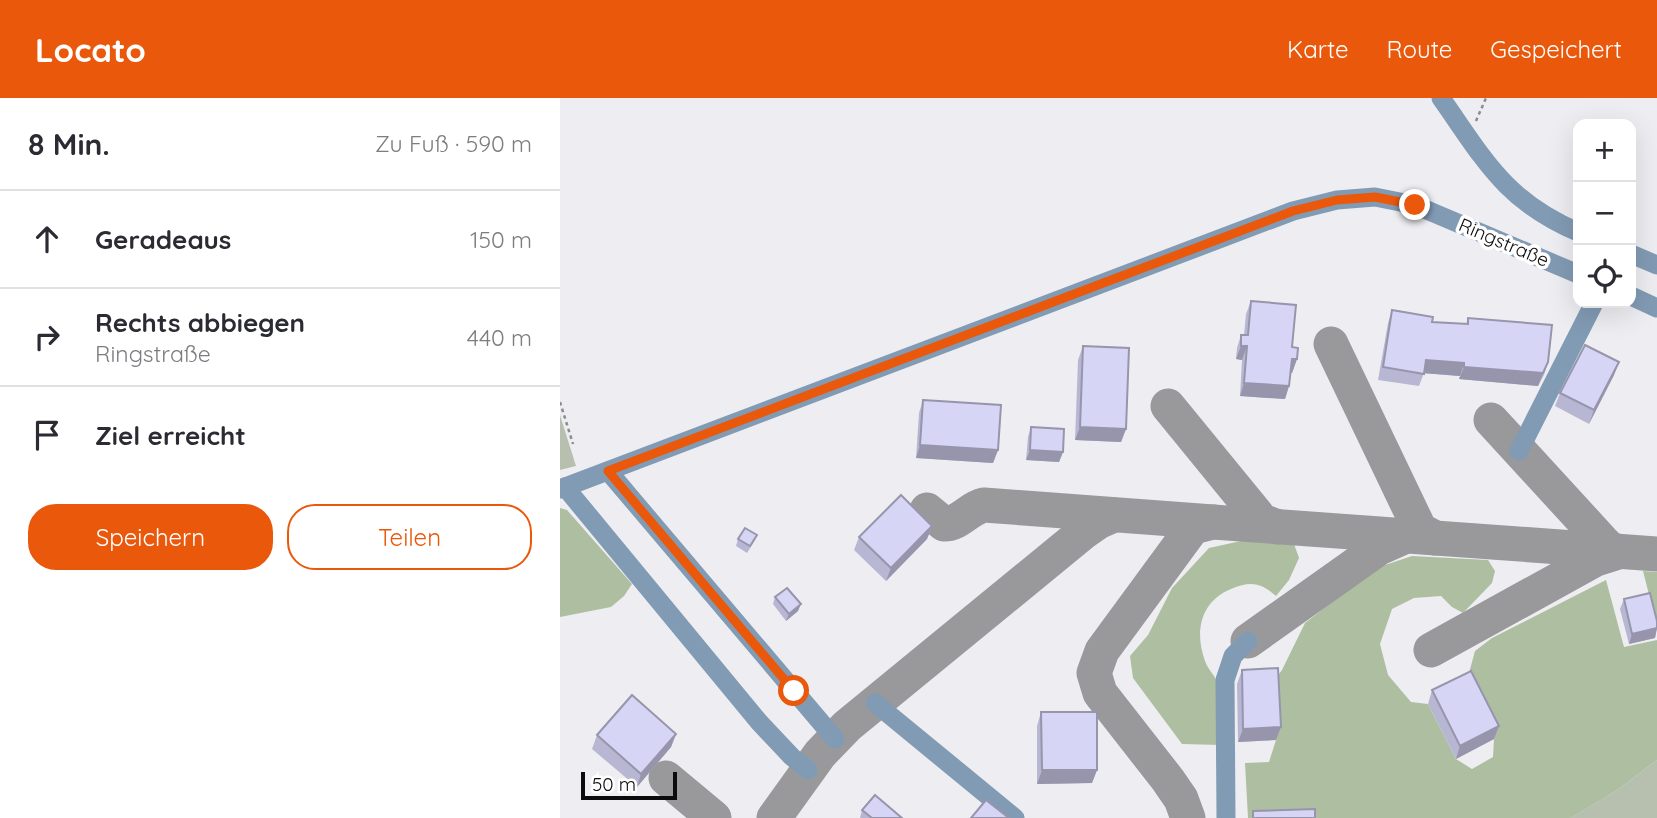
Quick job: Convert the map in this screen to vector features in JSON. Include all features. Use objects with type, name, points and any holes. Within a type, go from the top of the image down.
[{"type":"street","points":[[1441,98],[1490,168],[1520,199],[1573,230]]},
{"type":"street","name":"Ringstraße","points":[[563,488],[1293,211],[1337,200],[1375,197],[1415,205],[1573,272]]},
{"type":"street","points":[[1636,256],[1657,265]]},
{"type":"street","points":[[1636,298],[1657,308]]},
{"type":"street","points":[[1519,451],[1591,308]]},
{"type":"street","points":[[608,471],[835,739]]},
{"type":"street","points":[[563,488],[759,722],[808,770]]},
{"type":"street","points":[[1226,818],[1224,680],[1233,656],[1248,641]]},
{"type":"street","points":[[875,704],[1015,818]]},
{"type":"path","points":[[1468,136],[1486,98]]},
{"type":"path","points":[[560,402],[573,444]]},
{"type":"green space","points":[[560,415],[576,466],[560,470]]},
{"type":"green space","points":[[560,508],[567,510],[632,584],[624,596],[611,607],[560,617]]},
{"type":"green space","points":[[1250,539],[1293,541],[1299,558],[1289,580],[1276,596],[1255,584],[1244,585],[1221,594],[1207,609],[1200,628],[1200,639],[1205,661],[1218,685],[1221,745],[1182,744],[1133,678],[1130,656],[1148,635],[1172,588],[1209,548]]},
{"type":"green space","points":[[1412,556],[1488,560],[1495,571],[1492,583],[1463,613],[1441,596],[1414,598],[1392,609],[1380,644],[1388,675],[1411,702],[1428,704],[1456,759],[1472,769],[1493,757],[1494,739],[1466,684],[1475,651],[1492,638],[1606,580],[1624,647],[1657,640],[1657,760],[1616,791],[1571,818],[1248,818],[1245,763],[1269,762],[1276,740],[1273,682],[1282,670],[1305,623],[1376,568]]},
{"type":"green space","points":[[1643,571],[1657,572],[1657,626]]},
{"type":"green space","points":[[1657,760],[1657,818],[1571,818],[1616,791]]},
{"type":"building","points":[[1251,301],[1296,305],[1292,347],[1298,348],[1297,359],[1292,359],[1289,386],[1244,383],[1247,346],[1241,346],[1241,335],[1248,335]]},
{"type":"building","points":[[1392,310],[1433,317],[1432,322],[1468,324],[1468,318],[1552,325],[1548,362],[1543,373],[1464,367],[1464,363],[1426,360],[1424,374],[1383,367]]},
{"type":"building","points":[[1585,345],[1619,362],[1594,410],[1560,393]]},
{"type":"building","points":[[1083,346],[1129,348],[1126,429],[1080,427]]},
{"type":"building","points":[[923,400],[1001,405],[998,450],[920,445]]},
{"type":"building","points":[[1031,427],[1064,429],[1063,452],[1030,450]]},
{"type":"building","points":[[901,495],[932,526],[891,568],[859,537]]},
{"type":"building","points":[[745,528],[757,535],[750,546],[738,539]]},
{"type":"building","points":[[787,588],[801,604],[789,614],[775,597]]},
{"type":"building","points":[[1650,593],[1657,628],[1632,634],[1624,599]]},
{"type":"building","points":[[1278,668],[1281,727],[1243,729],[1242,670]]},
{"type":"building","points":[[1471,671],[1499,726],[1460,746],[1432,690]]},
{"type":"building","points":[[632,695],[676,734],[641,774],[597,735]]},
{"type":"building","points":[[1041,712],[1097,712],[1097,770],[1042,770]]},
{"type":"building","points":[[875,795],[902,818],[872,818],[862,810]]},
{"type":"building","points":[[986,800],[1009,818],[971,818]]},
{"type":"building","points":[[1315,809],[1315,818],[1253,818],[1253,811]]},
{"type":"taxiway","points":[[1331,344],[1420,530],[1435,538]]},
{"type":"taxiway","points":[[1168,406],[1262,521],[1278,527]]},
{"type":"taxiway","points":[[1431,650],[1596,559],[1618,552],[1603,542],[1491,420]]},
{"type":"taxiway","points":[[927,510],[944,524],[984,505],[1213,522]]},
{"type":"taxiway","points":[[774,818],[820,754],[847,726],[1085,531],[1114,515]]},
{"type":"taxiway","points":[[1188,818],[1181,799],[1168,780],[1100,693],[1094,673],[1102,651],[1193,527],[1213,522],[1657,554]]},
{"type":"taxiway","points":[[1248,641],[1379,548],[1406,536]]},
{"type":"taxiway","points":[[666,778],[714,818]]},
{"type":"route","points":[[794,691],[608,471],[1293,211],[1337,200],[1375,197],[1415,205]]}]
